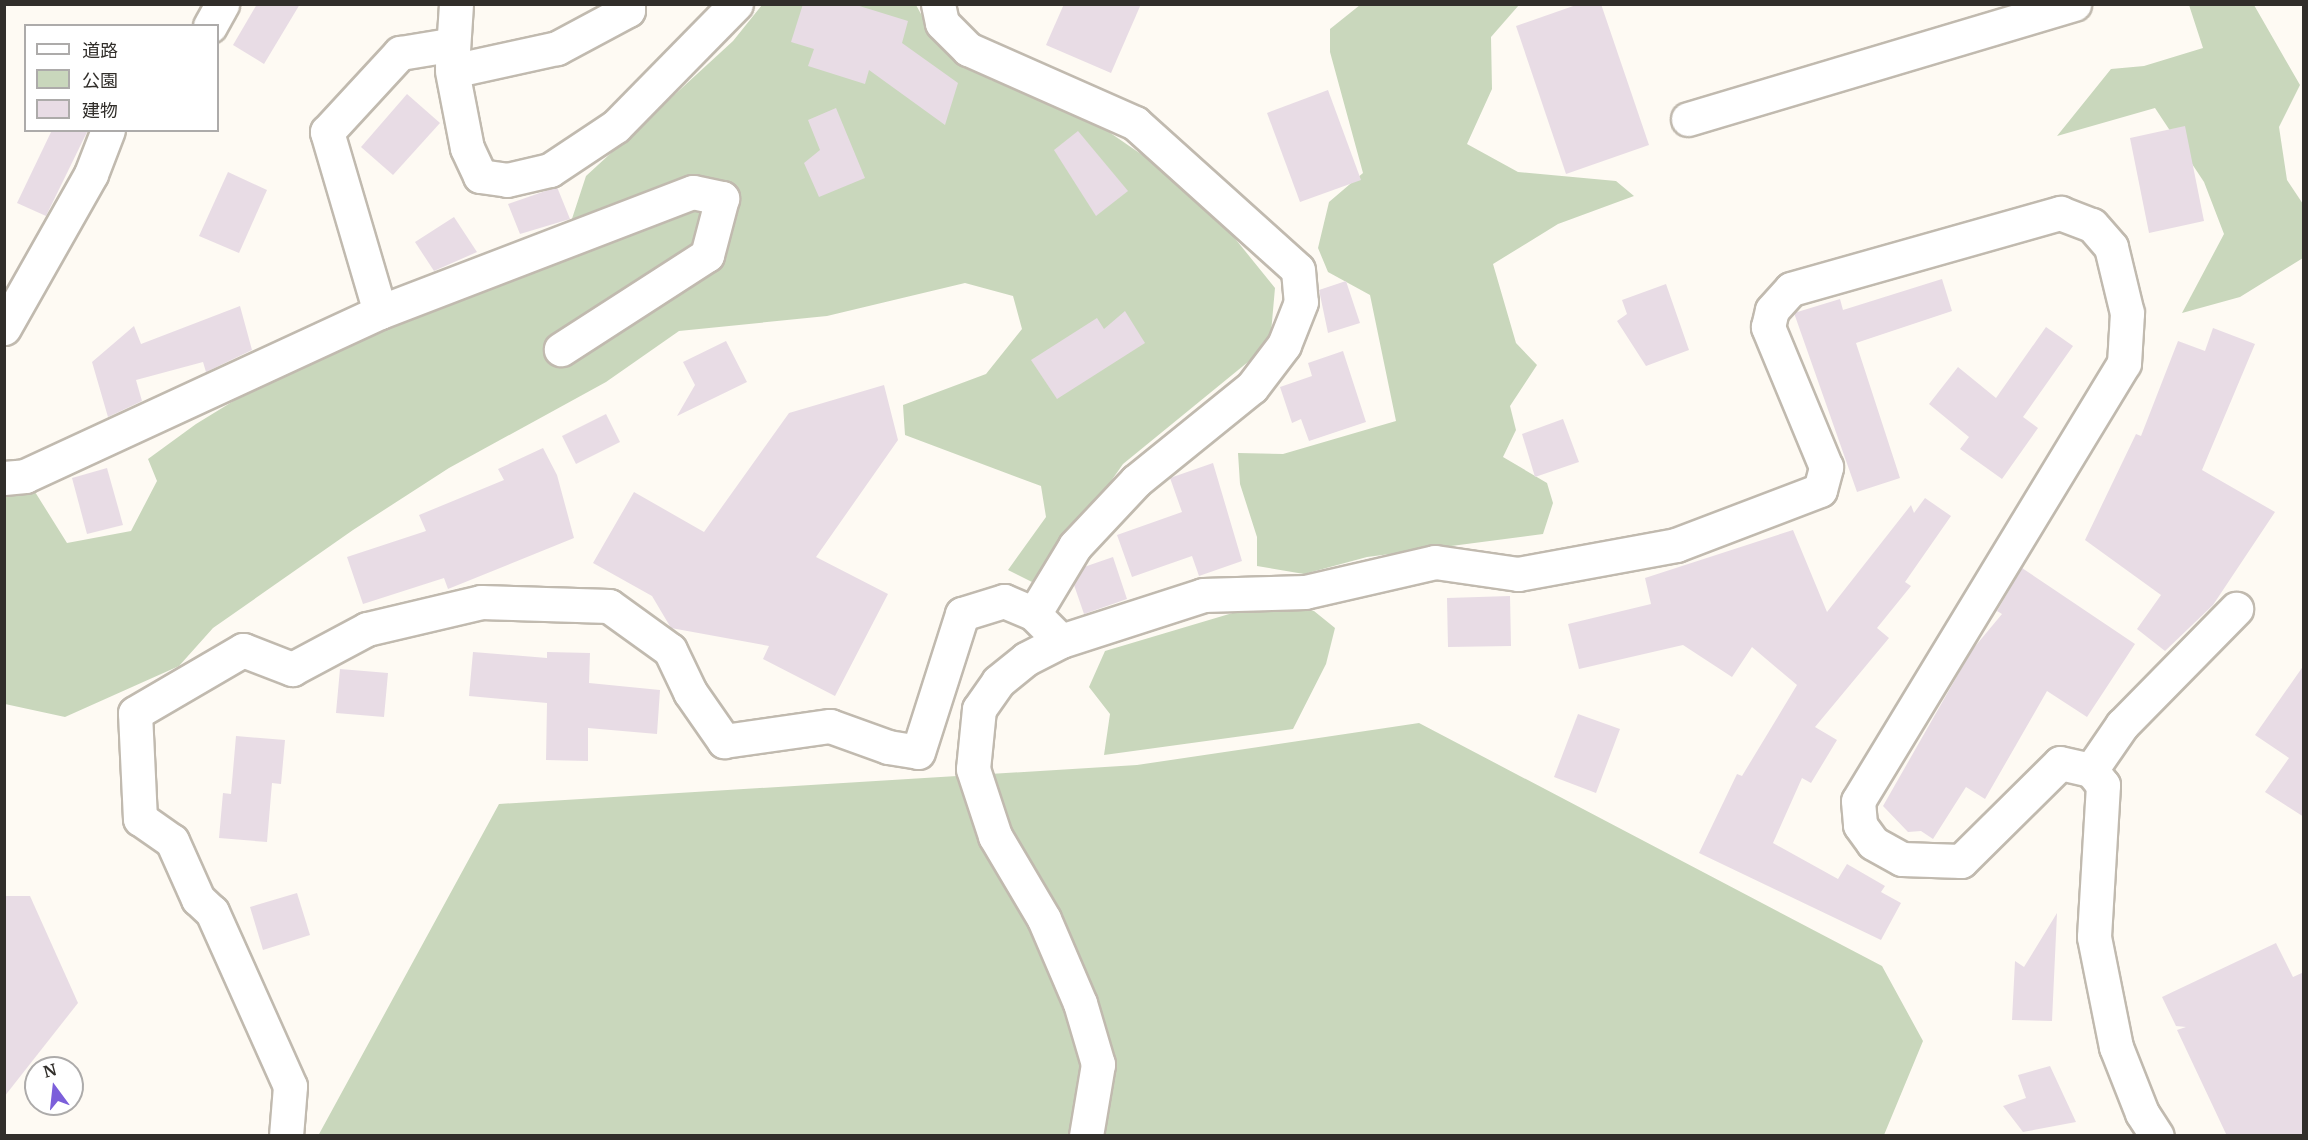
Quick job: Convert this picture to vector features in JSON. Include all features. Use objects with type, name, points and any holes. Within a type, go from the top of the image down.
[{"type":"street","points":[[211,24],[222,4]]},
{"type":"street","points":[[456,4],[451,58],[467,148],[480,176],[507,180],[550,170],[616,126],[736,4]]},
{"type":"street","points":[[938,4],[942,23],[968,49],[1135,123],[1298,270],[1301,302],[1284,345],[1264,370],[1113,505],[1075,546],[1034,614]]},
{"type":"street","points":[[1688,119],[2074,4]]},
{"type":"street","points":[[380,312],[327,132],[400,53],[451,58],[557,48],[631,6]]},
{"type":"street","points":[[4,328],[91,174],[107,132]]},
{"type":"street","points":[[4,478],[25,476],[380,312],[693,192],[722,198],[707,255],[561,349]]},
{"type":"street","points":[[1086,1136],[1098,1064],[1080,1003],[1044,920],[995,836],[973,768],[979,709],[998,682],[1026,659],[1061,641],[1203,595],[1305,592],[1436,562],[1518,574],[1676,545],[1820,490],[1826,467],[1768,327],[1772,310],[1791,290],[2060,213],[2092,225],[2111,247],[2127,313],[2124,363],[1858,801],[1860,825],[1873,843],[1902,859],[1961,861],[2060,763],[2091,770],[2103,785],[2094,937],[2116,1047],[2142,1113],[2157,1136]]},
{"type":"street","points":[[286,1136],[290,1086],[212,912],[198,900],[172,840],[140,819],[135,713],[243,650],[292,669],[367,629],[481,602],[529,601],[609,606],[670,650],[690,692],[724,741],[830,726],[888,747],[918,752],[962,614],[1004,601],[1034,614],[1061,641]]},
{"type":"street","points":[[2091,770],[2122,725],[2236,609]]},
{"type":"green space","points":[[762,5],[916,5],[935,39],[991,80],[1061,99],[1199,194],[1275,288],[1270,344],[1123,464],[1038,585],[1008,570],[1046,517],[1041,486],[905,435],[903,405],[986,374],[1022,329],[1013,296],[965,283],[827,316],[679,331],[606,382],[449,468],[353,530],[213,628],[179,666],[65,717],[5,704],[5,485],[25,476],[67,543],[131,531],[157,481],[148,459],[196,424],[333,340],[567,234],[586,176],[733,41]]},
{"type":"green space","points":[[1360,5],[1519,5],[1491,37],[1492,89],[1467,144],[1518,172],[1616,181],[1634,196],[1558,224],[1493,264],[1516,343],[1537,365],[1510,406],[1516,430],[1503,457],[1547,483],[1553,503],[1543,534],[1367,557],[1304,574],[1257,566],[1257,537],[1240,484],[1238,453],[1283,454],[1396,421],[1370,295],[1328,272],[1318,248],[1329,202],[1363,173],[1330,52],[1330,29]]},
{"type":"green space","points":[[2189,5],[2254,5],[2300,85],[2279,127],[2287,180],[2303,204],[2303,258],[2240,297],[2182,313],[2224,234],[2204,182],[2155,108],[2057,136],[2111,69],[2144,66],[2203,48]]},
{"type":"green space","points":[[1276,600],[1314,611],[1335,628],[1326,664],[1293,729],[1104,755],[1110,714],[1089,687],[1105,651]]},
{"type":"green space","points":[[1419,723],[1882,966],[1923,1041],[1884,1135],[318,1136],[499,804],[1137,765]]},
{"type":"building","points":[[257,4],[300,4],[264,64],[233,45]]},
{"type":"building","points":[[803,4],[853,4],[908,21],[902,43],[958,83],[945,125],[869,70],[865,84],[808,66],[814,49],[791,42]]},
{"type":"building","points":[[1064,4],[1141,4],[1111,73],[1046,45]]},
{"type":"building","points":[[1579,4],[1601,4],[1649,145],[1566,174],[1516,26]]},
{"type":"building","points":[[1328,90],[1361,180],[1300,202],[1267,113]]},
{"type":"building","points":[[407,94],[440,123],[393,175],[361,147]]},
{"type":"building","points":[[836,108],[865,178],[819,197],[804,163],[820,150],[808,120]]},
{"type":"building","points":[[2185,126],[2204,221],[2149,233],[2130,138]]},
{"type":"building","points":[[1078,131],[1128,191],[1096,216],[1054,150]]},
{"type":"building","points":[[51,132],[87,132],[46,216],[17,203]]},
{"type":"building","points":[[228,172],[267,190],[239,253],[199,236]]},
{"type":"building","points":[[557,187],[570,219],[520,234],[508,204]]},
{"type":"building","points":[[454,217],[477,252],[434,271],[415,242]]},
{"type":"building","points":[[1942,279],[1952,311],[1856,343],[1900,478],[1857,492],[1794,313],[1840,299],[1843,310]]},
{"type":"building","points":[[1346,281],[1360,323],[1328,333],[1319,290]]},
{"type":"building","points":[[1666,284],[1689,350],[1646,366],[1617,321],[1627,314],[1622,300]]},
{"type":"building","points":[[240,306],[252,350],[206,372],[203,362],[136,380],[142,401],[108,417],[92,362],[134,326],[141,344]]},
{"type":"building","points":[[1125,311],[1145,343],[1057,399],[1031,360],[1097,318],[1104,329]]},
{"type":"building","points":[[2046,327],[2073,346],[2023,417],[2038,428],[2002,479],[1960,449],[1969,437],[1929,404],[1958,367],[1996,398]]},
{"type":"building","points":[[2213,328],[2255,344],[2202,470],[2275,512],[2213,605],[2165,651],[2137,629],[2161,595],[2085,540],[2136,434],[2141,436],[2178,341],[2205,351]]},
{"type":"building","points":[[726,341],[747,382],[677,416],[695,385],[683,362]]},
{"type":"building","points":[[1343,351],[1366,422],[1309,441],[1301,419],[1292,423],[1280,387],[1312,376],[1308,363]]},
{"type":"building","points":[[884,385],[898,440],[816,557],[888,594],[835,696],[763,659],[769,646],[671,628],[652,596],[593,563],[634,492],[704,532],[789,413]]},
{"type":"building","points":[[606,414],[620,442],[576,464],[562,436]]},
{"type":"building","points":[[1563,419],[1579,462],[1535,477],[1522,434]]},
{"type":"building","points":[[543,448],[557,475],[574,538],[448,589],[444,578],[363,604],[347,557],[426,531],[419,515],[504,480],[498,469]]},
{"type":"building","points":[[1213,463],[1242,561],[1199,576],[1192,556],[1132,577],[1117,535],[1182,512],[1170,478]]},
{"type":"building","points":[[107,468],[123,525],[87,534],[72,478]]},
{"type":"building","points":[[1925,498],[1951,516],[1905,582],[1911,586],[1877,628],[1889,638],[1815,727],[1837,740],[1811,783],[1802,778],[1773,843],[1838,879],[1847,864],[1885,886],[1881,892],[1901,903],[1881,940],[1699,853],[1737,774],[1742,776],[1797,685],[1752,647],[1732,677],[1683,645],[1579,669],[1568,624],[1651,604],[1645,578],[1793,530],[1827,612],[1911,505],[1914,513]]},
{"type":"building","points":[[1113,557],[1127,599],[1084,614],[1074,585],[1084,567]]},
{"type":"building","points":[[2022,568],[2135,644],[2087,717],[2047,691],[1985,799],[1966,787],[1933,839],[1921,831],[1908,832],[1883,806],[1972,650],[2002,614],[1997,611]]},
{"type":"building","points":[[1510,596],[1511,646],[1448,647],[1447,598]]},
{"type":"building","points":[[473,652],[547,658],[547,652],[590,653],[589,683],[660,690],[657,734],[588,728],[588,761],[546,760],[547,703],[469,696]]},
{"type":"building","points":[[2304,665],[2304,817],[2265,792],[2289,758],[2255,735]]},
{"type":"building","points":[[340,669],[388,673],[384,717],[336,713]]},
{"type":"building","points":[[1578,714],[1620,729],[1596,793],[1554,777]]},
{"type":"building","points":[[236,736],[285,740],[281,784],[272,783],[267,842],[219,838],[223,793],[231,794]]},
{"type":"building","points":[[297,893],[310,935],[263,950],[250,907]]},
{"type":"building","points":[[4,896],[30,896],[78,1003],[36,1056],[24,1056],[24,1072],[4,1097]]},
{"type":"building","points":[[2057,913],[2052,1021],[2012,1020],[2015,961],[2024,967]]},
{"type":"building","points":[[2276,943],[2293,977],[2304,972],[2304,1136],[2227,1136],[2177,1030],[2186,1027],[2176,1026],[2162,997]]},
{"type":"building","points":[[2050,1066],[2076,1122],[2023,1132],[2003,1106],[2026,1098],[2018,1075]]}]
